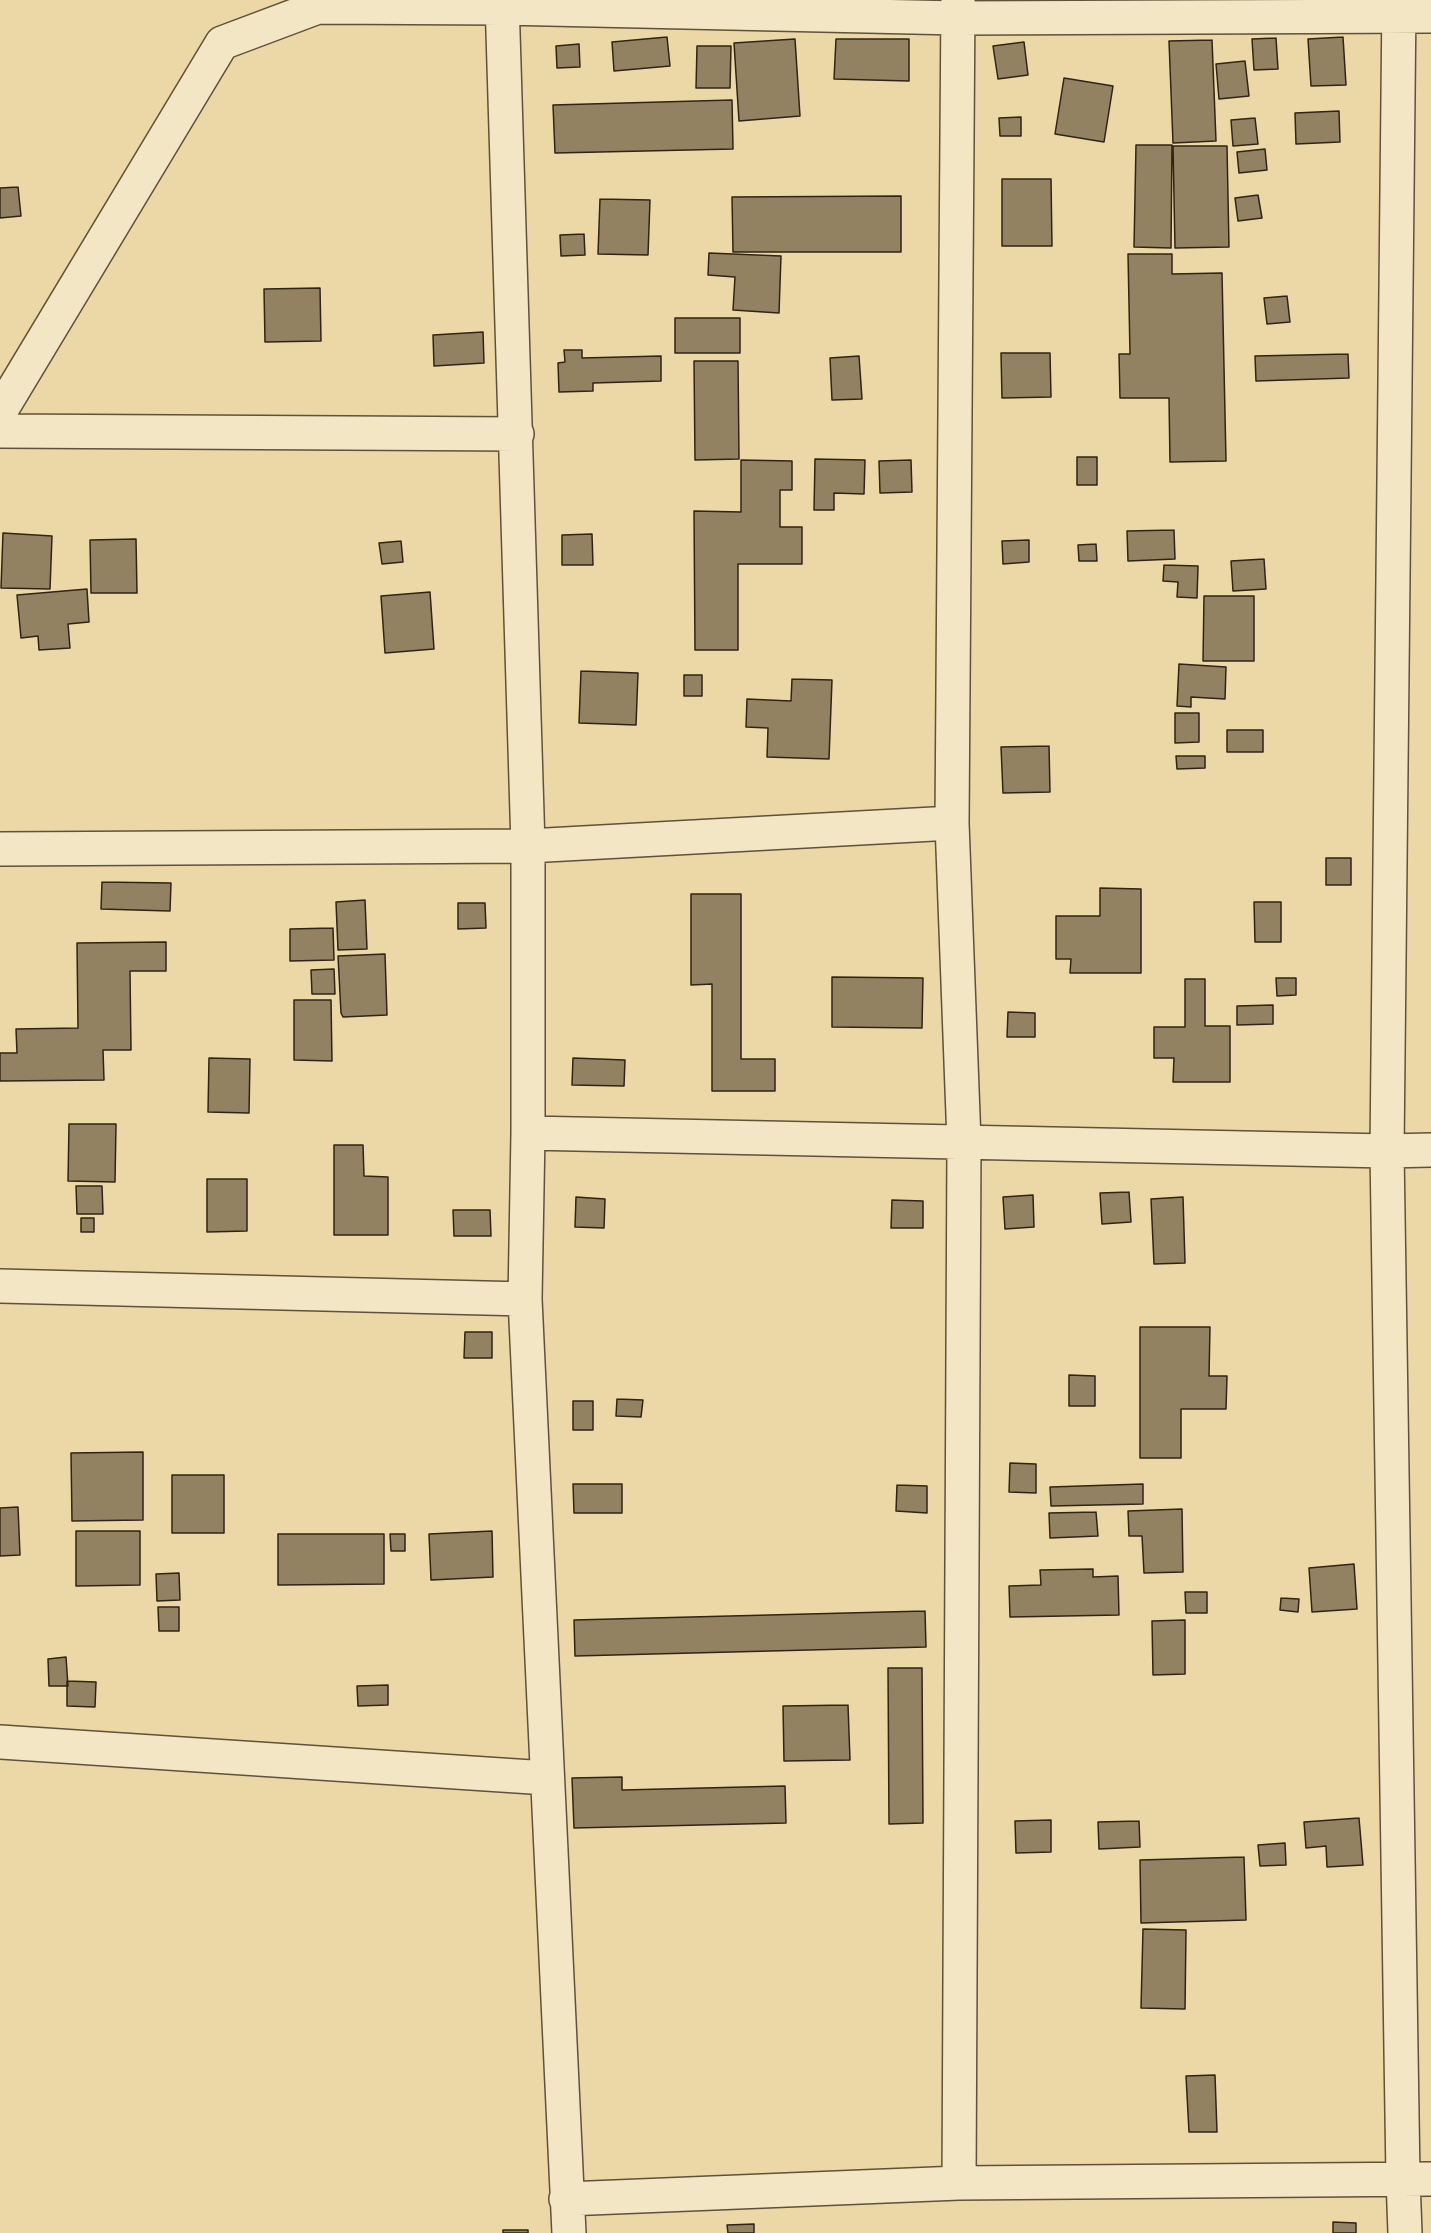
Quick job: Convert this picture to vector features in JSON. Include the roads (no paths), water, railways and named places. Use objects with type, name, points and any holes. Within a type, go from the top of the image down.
[{"type":"street","points":[[502,4],[528,846],[528,1133],[525,1299],[569,2233]]},
{"type":"street","points":[[0,412],[222,43],[318,7],[502,4],[958,9],[1410,10],[1387,1151],[1417,2179],[1405,2233]]},
{"type":"street","points":[[958,9],[952,822],[964,1142],[960,2183]]},
{"type":"street","points":[[0,431],[517,434]]},
{"type":"street","points":[[0,849],[528,846],[952,822]]},
{"type":"street","points":[[528,1133],[1387,1151],[1431,1150]]},
{"type":"street","points":[[0,1286],[525,1299]]},
{"type":"street","points":[[0,1742],[547,1778]]},
{"type":"street","points":[[566,2199],[960,2183],[1417,2179]]}]
